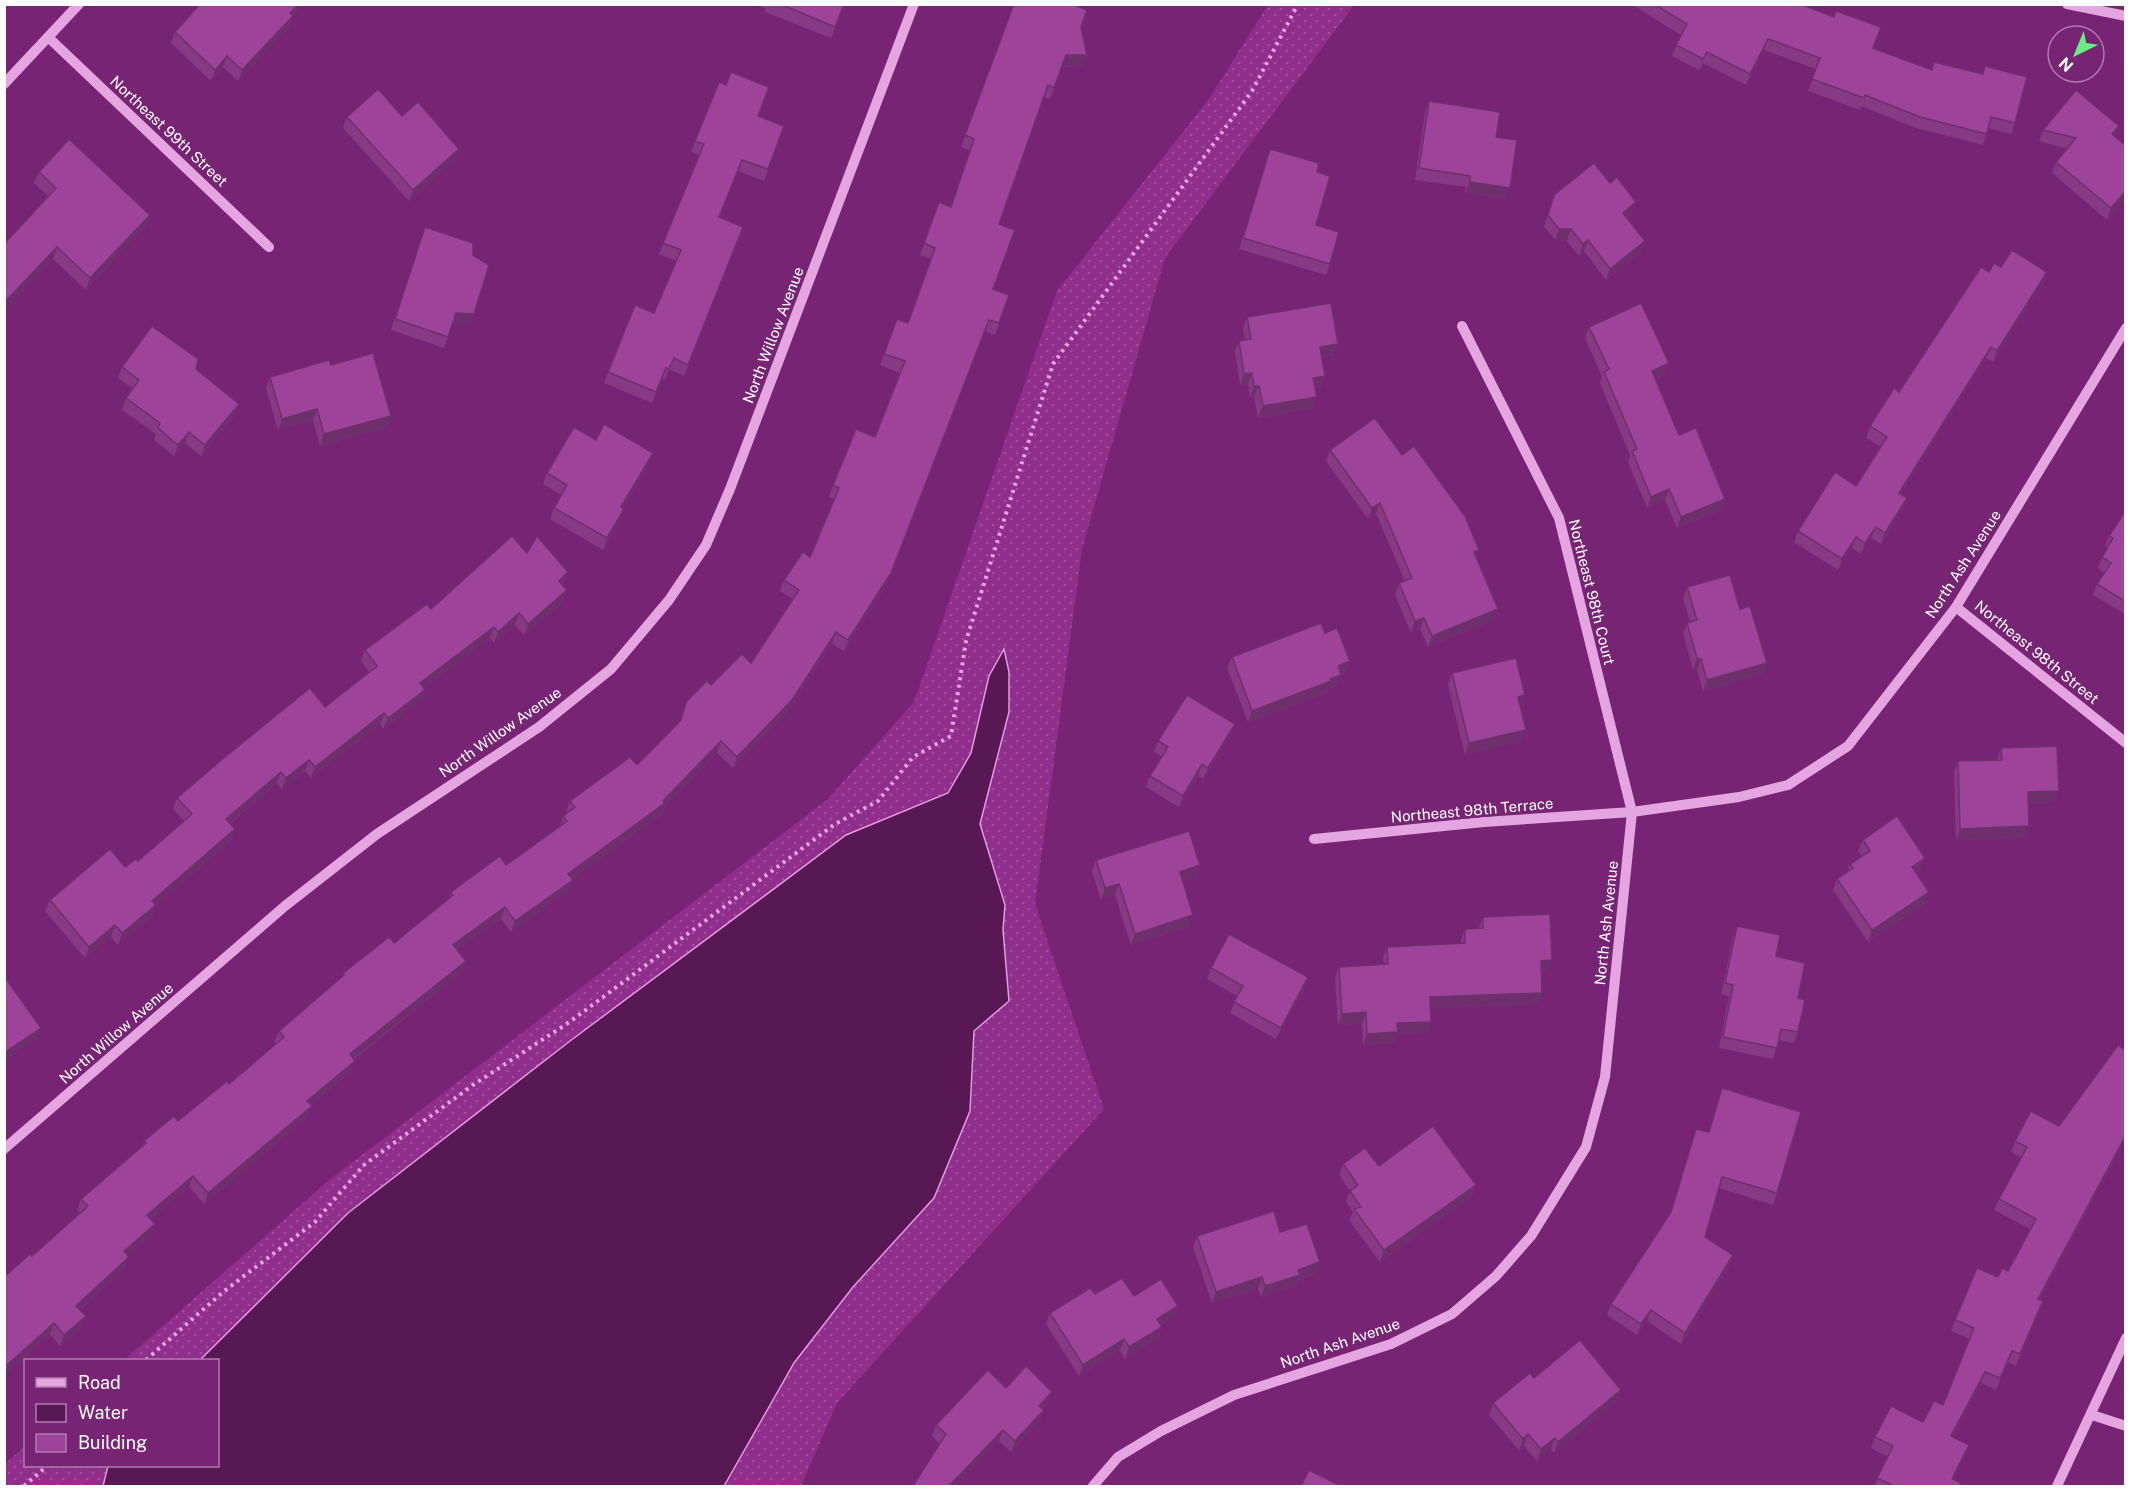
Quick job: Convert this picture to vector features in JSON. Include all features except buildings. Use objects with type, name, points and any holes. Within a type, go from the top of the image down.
[{"type":"street","points":[[4,84],[79,4]]},
{"type":"street","name":"North Willow Avenue","points":[[4,1149],[285,906],[377,834],[539,727],[602,676],[669,600],[706,545],[730,489],[914,4]]},
{"type":"street","points":[[2067,4],[2126,16]]},
{"type":"street","name":"Northeast 99th Street","points":[[49,38],[269,247]]},
{"type":"street","name":"Northeast 98th Court","points":[[1462,326],[1559,518],[1632,812]]},
{"type":"street","name":"North Ash Avenue","points":[[1094,1486],[1118,1457],[1161,1431],[1234,1395],[1391,1344],[1452,1314],[1496,1276],[1531,1236],[1586,1147],[1605,1077],[1632,812],[1739,796],[1788,784],[1848,746],[1956,607],[2126,328]]},
{"type":"street","name":"Northeast 98th Street","points":[[1956,607],[2126,743]]},
{"type":"street","name":"Northeast 98th Terrace","points":[[1314,838],[1484,822],[1632,812]]},
{"type":"street","points":[[2057,1486],[2126,1338]]},
{"type":"street","points":[[2092,1415],[2126,1426]]},
{"type":"path","points":[[147,1359],[223,1292],[315,1222],[364,1165],[474,1085],[571,1021],[815,837],[878,801],[913,757],[951,736],[966,641],[1053,364],[1252,91],[1298,4]]},
{"type":"path","points":[[24,1486],[46,1467]]},
{"type":"shaded area","points":[[1268,5],[1354,5],[1165,258],[1082,549],[1035,904],[1104,1109],[837,1403],[801,1486],[5,1486],[4,1465],[24,1447],[24,1467],[219,1467],[219,1359],[125,1359],[328,1181],[828,799],[914,702],[1057,291],[1209,99]]},
{"type":"water","points":[[1004,649],[1009,672],[1009,712],[980,824],[1005,905],[1003,930],[1009,1001],[974,1031],[970,1111],[934,1198],[853,1287],[794,1363],[724,1486],[103,1486],[108,1467],[219,1467],[219,1359],[201,1359],[348,1213],[570,1041],[846,835],[948,793],[971,753],[989,676]]}]
